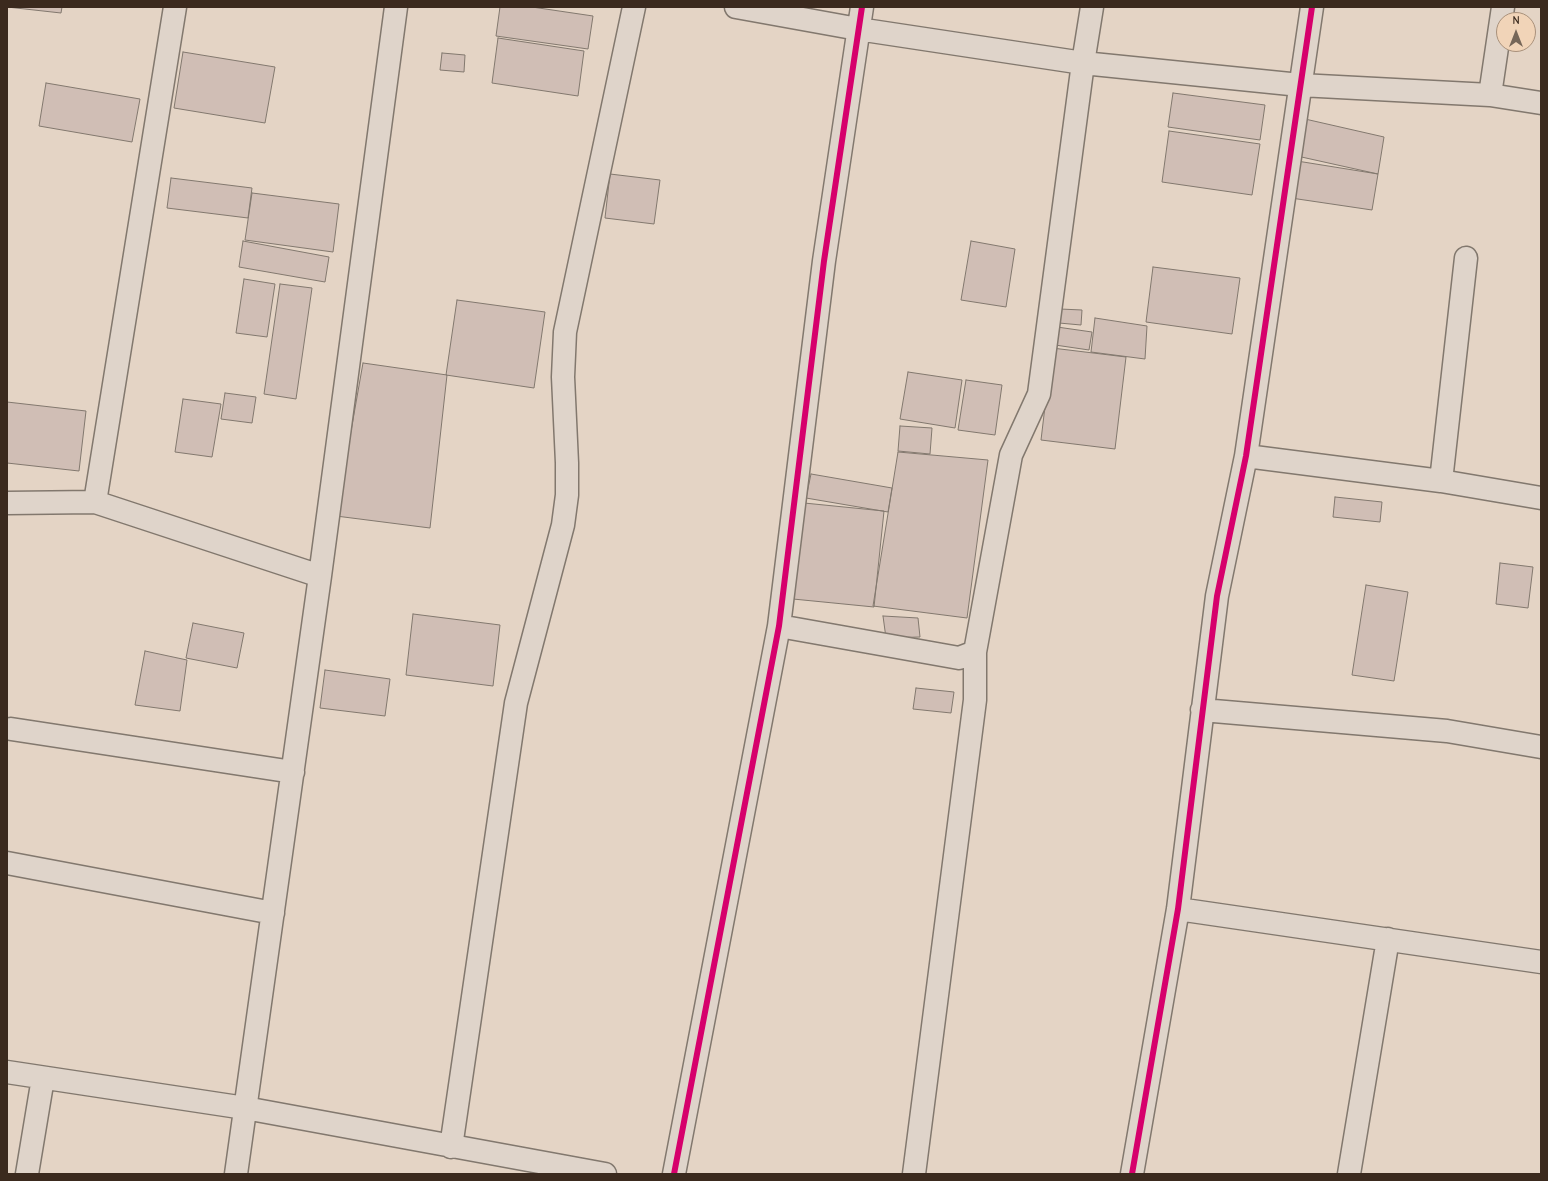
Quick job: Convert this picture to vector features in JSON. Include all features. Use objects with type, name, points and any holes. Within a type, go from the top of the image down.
[{"type":"street","points":[[95,502],[175,7]]},
{"type":"street","points":[[236,1174],[320,576],[396,7]]},
{"type":"street","points":[[451,1147],[516,703],[563,525],[568,495],[568,463],[563,377],[565,332],[634,7]]},
{"type":"street","points":[[736,7],[858,29],[1083,63],[1300,85],[1490,95],[1541,103]]},
{"type":"street","points":[[674,1174],[779,626],[824,261],[862,7]]},
{"type":"street","points":[[914,1174],[975,700],[975,652],[1011,455],[1039,394],[1083,63],[1092,7]]},
{"type":"street","points":[[1132,1174],[1178,909],[1217,596],[1246,456],[1312,7]]},
{"type":"street","points":[[1490,95],[1503,7]]},
{"type":"street","points":[[1441,481],[1466,258]]},
{"type":"street","points":[[1246,456],[1441,481],[1541,498]]},
{"type":"street","points":[[7,503],[95,502],[320,576]]},
{"type":"street","points":[[779,626],[960,658],[975,652]]},
{"type":"street","points":[[1202,710],[1447,731],[1541,747]]},
{"type":"street","points":[[11,729],[293,772]]},
{"type":"street","points":[[7,863],[273,913]]},
{"type":"street","points":[[1178,909],[1541,962]]},
{"type":"street","points":[[1349,1174],[1388,939]]},
{"type":"street","points":[[7,1072],[245,1108],[451,1147],[605,1174]]},
{"type":"street","points":[[27,1174],[43,1078]]},
{"type":"building","points":[[7,7],[62,7],[61,13]]},
{"type":"building","points":[[500,7],[532,7],[593,16],[588,49],[496,36]]},
{"type":"building","points":[[498,38],[584,51],[578,96],[492,83]]},
{"type":"building","points":[[183,52],[275,67],[265,123],[174,108]]},
{"type":"building","points":[[442,53],[465,55],[464,72],[440,70]]},
{"type":"building","points":[[46,83],[140,99],[132,142],[39,126]]},
{"type":"building","points":[[1173,93],[1265,105],[1260,140],[1168,127]]},
{"type":"building","points":[[1305,119],[1384,137],[1378,174],[1297,156]]},
{"type":"building","points":[[1169,131],[1260,144],[1252,195],[1162,182]]},
{"type":"building","points":[[1297,161],[1378,174],[1372,210],[1291,198]]},
{"type":"building","points":[[610,174],[660,180],[654,224],[605,218]]},
{"type":"building","points":[[171,178],[252,188],[248,218],[167,208]]},
{"type":"building","points":[[252,193],[339,204],[333,252],[245,240]]},
{"type":"building","points":[[243,241],[329,257],[325,282],[239,267]]},
{"type":"building","points":[[971,241],[1015,249],[1006,307],[961,300]]},
{"type":"building","points":[[1153,267],[1240,278],[1232,334],[1146,322]]},
{"type":"building","points":[[244,279],[275,284],[267,337],[236,333]]},
{"type":"building","points":[[280,284],[312,288],[296,399],[264,394]]},
{"type":"building","points":[[457,300],[545,312],[534,388],[446,375]]},
{"type":"building","points":[[1060,309],[1082,310],[1081,325],[1059,323]]},
{"type":"building","points":[[1095,318],[1147,326],[1145,359],[1091,352]]},
{"type":"building","points":[[1057,327],[1092,332],[1089,350],[1055,345]]},
{"type":"building","points":[[1052,348],[1126,357],[1115,449],[1041,440]]},
{"type":"building","points":[[363,363],[447,375],[430,528],[336,516]]},
{"type":"building","points":[[908,372],[962,380],[955,428],[900,419]]},
{"type":"building","points":[[966,380],[1002,385],[995,435],[958,430]]},
{"type":"building","points":[[225,393],[256,397],[252,423],[221,419]]},
{"type":"building","points":[[183,399],[221,404],[212,457],[175,452]]},
{"type":"building","points":[[7,402],[86,411],[79,471],[7,463]]},
{"type":"building","points":[[900,426],[932,428],[930,454],[898,451]]},
{"type":"building","points":[[898,452],[988,460],[967,618],[873,606]]},
{"type":"building","points":[[811,474],[892,488],[888,512],[806,498]]},
{"type":"building","points":[[1335,497],[1382,502],[1380,522],[1333,517]]},
{"type":"building","points":[[804,503],[884,511],[874,607],[793,599]]},
{"type":"building","points":[[1500,563],[1533,567],[1528,608],[1496,604]]},
{"type":"building","points":[[1366,585],[1408,592],[1394,681],[1352,675]]},
{"type":"building","points":[[413,614],[500,625],[493,686],[406,675]]},
{"type":"building","points":[[883,616],[918,618],[920,637],[886,638]]},
{"type":"building","points":[[193,623],[244,633],[237,668],[186,658]]},
{"type":"building","points":[[145,651],[187,660],[180,711],[135,705]]},
{"type":"building","points":[[325,670],[390,679],[385,716],[320,708]]},
{"type":"building","points":[[916,688],[954,692],[951,713],[913,709]]},
{"type":"cycle path","points":[[674,1174],[779,626],[824,261],[862,7]]},
{"type":"cycle path","points":[[1132,1174],[1178,909],[1217,596],[1246,456],[1312,7]]}]
